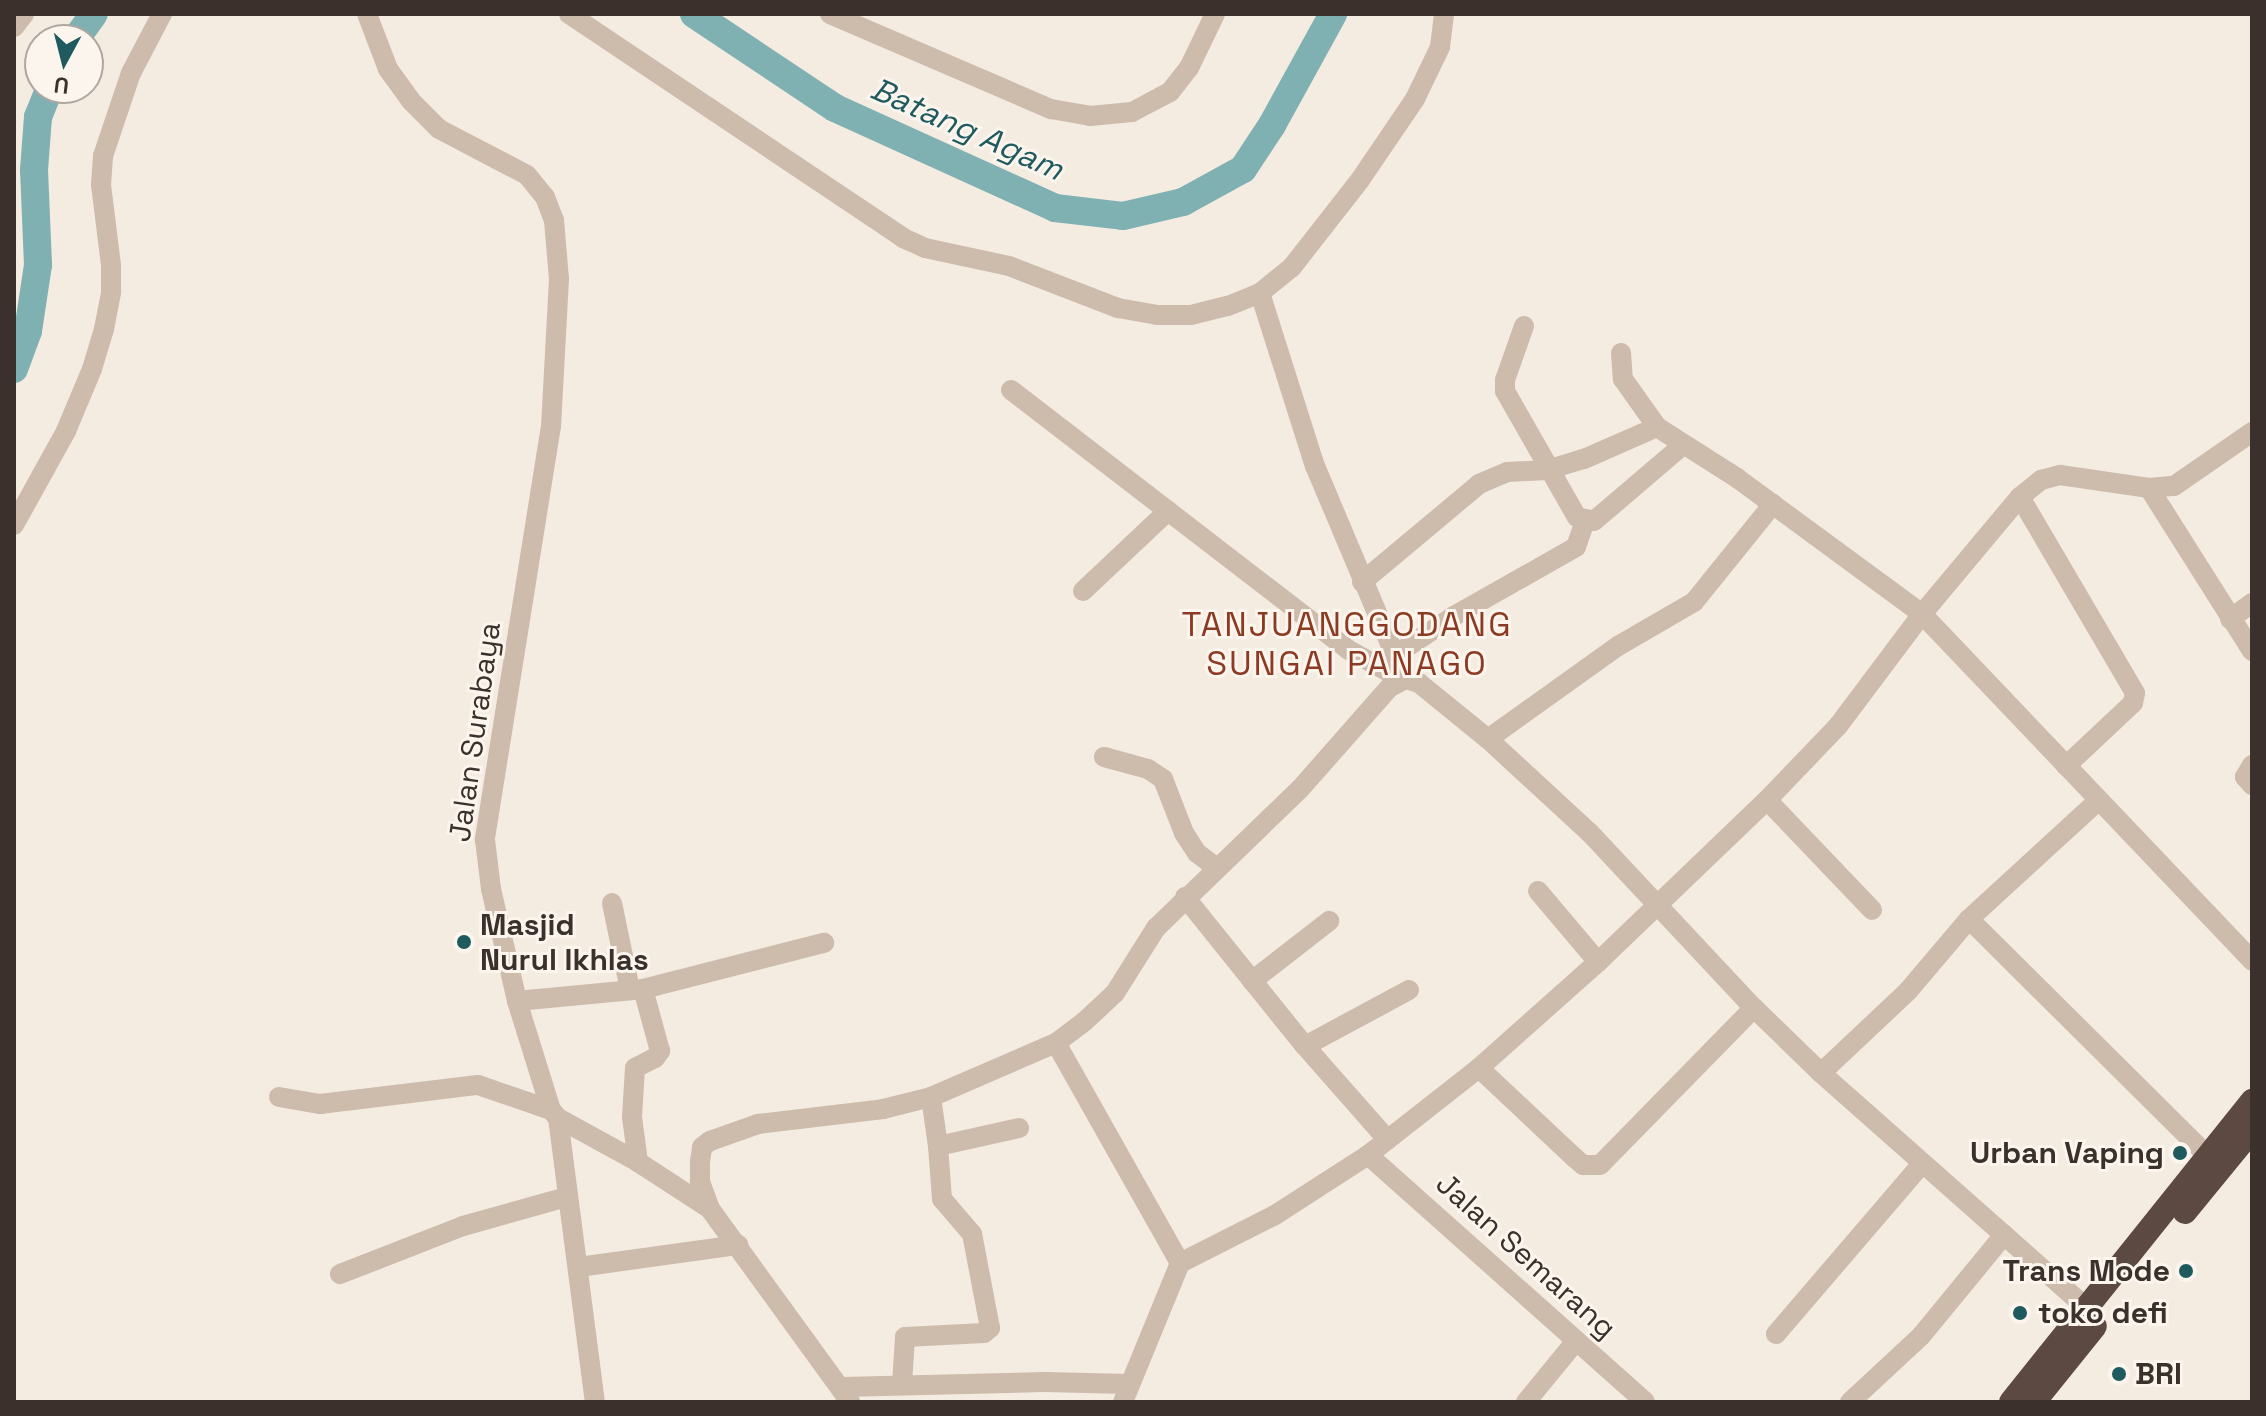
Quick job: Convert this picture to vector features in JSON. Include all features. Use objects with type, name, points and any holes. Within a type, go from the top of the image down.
[{"type":"highway","points":[[2011,1402],[2252,1101]]},
{"type":"highway","points":[[2034,1402],[2252,1130]]},
{"type":"street","points":[[14,27],[24,14]]},
{"type":"street","points":[[14,525],[66,431],[96,356],[111,292],[101,185],[103,156],[131,73],[162,14]]},
{"type":"street","name":"Jalan Surabaya","points":[[367,14],[388,69],[411,101],[439,129],[527,175],[545,197],[554,220],[559,293],[551,426],[485,840],[491,889],[517,1001],[554,1114],[579,1267],[595,1402]]},
{"type":"street","points":[[569,14],[864,213],[925,248],[1009,266],[1118,308],[1156,315],[1191,315],[1260,293],[1292,267],[1360,180],[1415,99],[1440,47],[1444,14]]},
{"type":"street","points":[[830,14],[1051,109],[1090,116],[1132,112],[1170,92],[1189,68],[1215,14]]},
{"type":"street","points":[[1260,293],[1305,438],[1362,582],[1395,655],[1394,682]]},
{"type":"street","points":[[1524,326],[1505,380],[1505,391],[1547,470],[1577,517],[1594,521],[1683,445]]},
{"type":"street","points":[[1621,353],[1623,379],[1657,427],[1773,504],[1922,614],[2252,961]]},
{"type":"street","points":[[1011,390],[1394,682]]},
{"type":"street","points":[[1362,582],[1479,484],[1507,472],[1547,470],[1584,459],[1657,427]]},
{"type":"street","points":[[2088,1309],[1921,1165],[1821,1073],[1656,907],[1590,833],[1488,739],[1419,683],[1406,679],[1394,682],[1300,789],[1185,897],[1156,928],[1115,993],[1056,1043],[931,1097],[883,1109],[758,1124],[710,1141],[702,1147],[700,1162],[700,1181],[710,1209],[846,1395],[902,1384],[1126,1393],[1180,1263],[1275,1215],[1368,1155],[1479,1068],[1598,962],[1656,907],[1767,800],[1838,726],[1922,614],[2020,497],[2041,480],[2060,475],[2149,488],[2174,486],[2252,432]]},
{"type":"street","points":[[2149,488],[2252,651]]},
{"type":"street","points":[[2020,497],[2135,693],[2133,703],[2066,766]]},
{"type":"street","points":[[1488,739],[1618,646],[1694,602],[1773,504]]},
{"type":"street","points":[[1083,591],[1168,511]]},
{"type":"street","points":[[1395,655],[1454,616],[1576,547],[1585,521]]},
{"type":"street","points":[[2230,619],[2252,603]]},
{"type":"street","points":[[1104,757],[1148,769],[1163,779],[1184,833],[1197,853],[1217,868]]},
{"type":"street","points":[[2252,765],[2245,777],[2252,785]]},
{"type":"street","points":[[1767,800],[1872,910]]},
{"type":"street","points":[[1821,1073],[1908,991],[1969,919],[2099,800]]},
{"type":"street","points":[[1538,891],[1598,962]]},
{"type":"street","points":[[1185,897],[1305,1046],[1388,1140]]},
{"type":"street","points":[[612,903],[636,989],[660,1051],[655,1058],[635,1068],[632,1117],[638,1162]]},
{"type":"street","points":[[1969,919],[2208,1156]]},
{"type":"street","points":[[1252,981],[1329,921]]},
{"type":"street","points":[[517,1001],[636,989],[824,943]]},
{"type":"street","points":[[1305,1046],[1409,990]]},
{"type":"street","points":[[1479,1068],[1583,1165],[1600,1165],[1754,1008]]},
{"type":"street","points":[[1056,1043],[1180,1263]]},
{"type":"street","points":[[279,1097],[320,1104],[478,1085],[554,1114],[638,1162],[710,1209]]},
{"type":"street","points":[[902,1384],[905,1337],[984,1333],[990,1328],[972,1234],[942,1199],[931,1097]]},
{"type":"street","points":[[938,1146],[1019,1128]]},
{"type":"street","name":"Jalan Semarang","points":[[1368,1155],[1645,1402]]},
{"type":"street","points":[[1776,1334],[1921,1165]]},
{"type":"street","points":[[340,1274],[463,1226],[566,1197]]},
{"type":"street","points":[[1850,1402],[1921,1336],[2004,1235]]},
{"type":"street","points":[[579,1267],[738,1245]]},
{"type":"street","points":[[1526,1402],[1576,1341]]},
{"type":"waterway","name":"Batang Agam","points":[[87,24],[94,14]]},
{"type":"waterway","name":"Batang Agam","points":[[694,14],[835,108],[1055,208],[1123,216],[1183,202],[1243,169],[1272,125],[1333,14]]},
{"type":"waterway","name":"Batang Agam","points":[[14,369],[28,331],[38,265],[34,170],[38,117],[43,104]]},
{"type":"place","name":"Masjid Nurul Ikhlas","points":[[464,942]]},
{"type":"place","name":"Urban Vaping","points":[[2180,1153]]},
{"type":"place","name":"Trans Mode","points":[[2186,1271]]},
{"type":"place","name":"toko defi","points":[[2020,1313]]},
{"type":"place","name":"BRI","points":[[2119,1374]]},
{"type":"district","name":"TANJUANGGODANG SUNGAI PANAGO","points":[[1347,644]]}]
